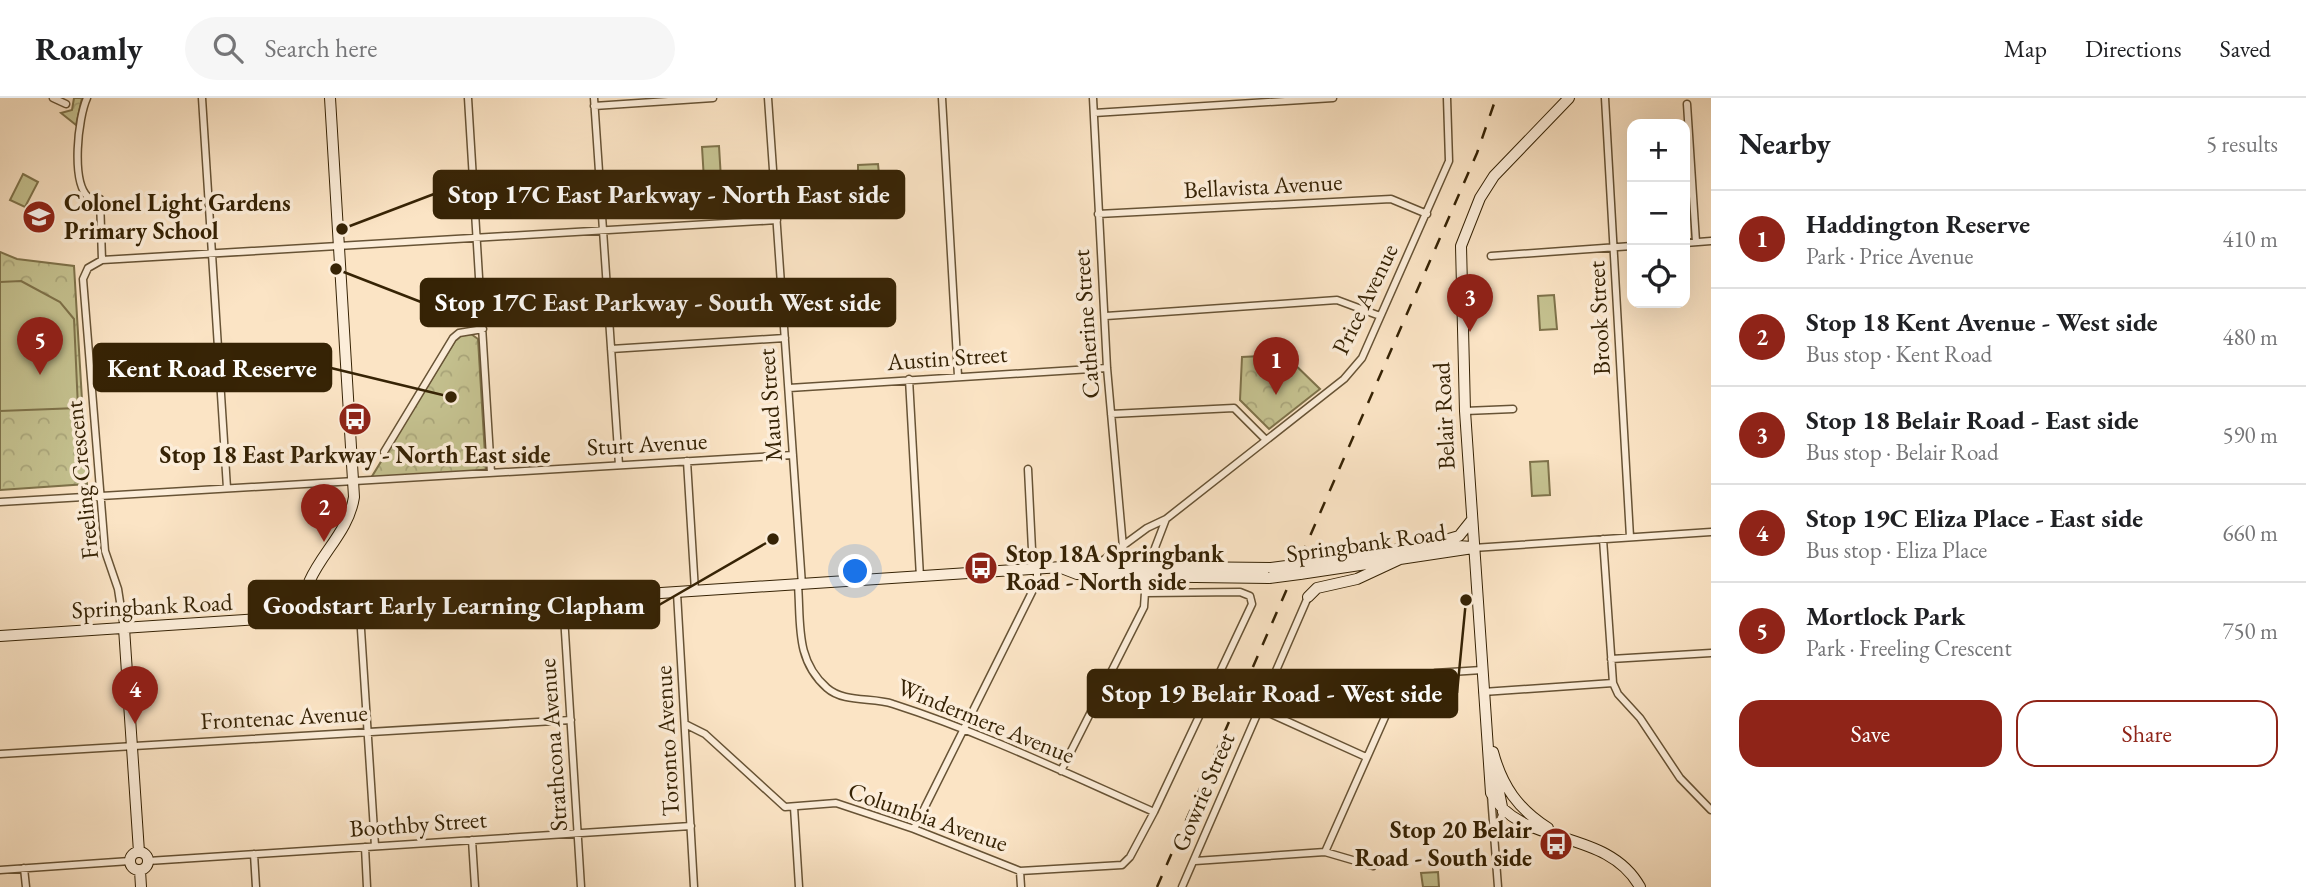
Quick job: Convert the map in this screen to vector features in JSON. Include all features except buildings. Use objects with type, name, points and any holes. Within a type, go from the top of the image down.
[{"type":"main road","points":[[303,618],[303,592],[352,509],[354,481],[330,98]]},
{"type":"main road","name":"Belair Road","points":[[1569,98],[1494,176],[1480,198],[1464,233],[1459,276],[1471,521],[1491,793],[1503,813],[1530,827],[1557,834],[1609,856],[1632,874],[1640,887]]},
{"type":"main road","points":[[1434,544],[1459,536],[1471,521]]},
{"type":"main road","name":"Springbank Road","points":[[1060,568],[1077,574],[1270,573],[1434,544],[1473,548]]},
{"type":"main road","name":"Springbank Road","points":[[1301,569],[1322,571],[1473,548]]},
{"type":"main road","points":[[1308,597],[1317,588],[1385,569],[1403,557]]},
{"type":"main road","name":"Springbank Road","points":[[0,636],[1096,565],[1147,572]]},
{"type":"main road","points":[[1322,571],[1334,583]]},
{"type":"main road","points":[[124,628],[139,852]]},
{"type":"main road","name":"Belair Road","points":[[1486,728],[1505,787],[1515,801],[1557,834]]},
{"type":"main road","points":[[1495,762],[1496,784],[1503,813]]},
{"type":"main road","points":[[140,870],[132,867],[130,861],[133,854],[139,852],[146,856],[148,861],[140,870],[141,887]]},
{"type":"street","points":[[53,98],[66,104]]},
{"type":"street","points":[[87,98],[78,136],[80,186],[88,197],[100,199],[102,260],[777,220]]},
{"type":"street","points":[[202,98],[227,488]]},
{"type":"street","points":[[468,98],[491,473]]},
{"type":"street","points":[[619,465],[594,102],[713,98]]},
{"type":"street","name":"Maud Street","points":[[768,98],[800,585]]},
{"type":"street","points":[[943,98],[958,376]]},
{"type":"street","name":"Catherine Street","points":[[1093,98],[1107,368],[1123,547]]},
{"type":"street","points":[[1094,113],[1333,98]]},
{"type":"street","name":"Price Avenue","points":[[1096,565],[1147,528],[1166,519],[1353,370],[1427,214],[1448,160],[1447,98]]},
{"type":"street","name":"Brook Street","points":[[1605,98],[1630,537]]},
{"type":"street","points":[[1687,104],[1696,242]]},
{"type":"street","name":"Bellavista Avenue","points":[[1098,214],[1391,199],[1427,214]]},
{"type":"street","points":[[1690,243],[1711,241]]},
{"type":"street","points":[[1491,256],[1627,247]]},
{"type":"street","name":"Freeling Crescent","points":[[102,260],[88,268],[83,279],[105,551],[118,589],[124,628]]},
{"type":"street","points":[[1106,316],[1337,300],[1380,316]]},
{"type":"street","points":[[384,452],[453,338],[459,333],[483,329]]},
{"type":"street","points":[[611,349],[785,338]]},
{"type":"street","name":"Austin Street","points":[[789,388],[1107,368]]},
{"type":"street","points":[[909,379],[920,577]]},
{"type":"street","points":[[1111,414],[1234,408],[1265,439]]},
{"type":"street","points":[[1465,411],[1513,409]]},
{"type":"street","name":"Sturt Avenue","points":[[0,502],[793,455]]},
{"type":"street","points":[[687,461],[695,592]]},
{"type":"street","points":[[914,829],[1037,584],[1028,469]]},
{"type":"street","name":"Price Avenue","points":[[1147,572],[1166,519]]},
{"type":"street","points":[[1473,548],[1711,532]]},
{"type":"street","points":[[1603,539],[1613,683],[1618,694],[1640,718],[1680,778],[1711,810]]},
{"type":"street","points":[[1061,771],[1144,607],[1147,572]]},
{"type":"street","name":"Windermere Avenue","points":[[800,585],[804,659],[828,689],[847,697],[881,700],[964,728],[1154,812]]},
{"type":"street","points":[[1021,887],[1020,871],[1122,864],[1130,857],[1252,604],[1250,596],[1240,592],[1146,593]]},
{"type":"street","name":"Toronto Avenue","points":[[677,593],[694,887]]},
{"type":"street","name":"Gowrie Street","points":[[1182,887],[1308,597]]},
{"type":"street","name":"Strathcona Avenue","points":[[563,600],[581,887]]},
{"type":"street","points":[[360,614],[375,846]]},
{"type":"street","points":[[1611,659],[1711,653]]},
{"type":"street","points":[[1325,852],[1397,690],[1435,673],[1482,670]]},
{"type":"street","points":[[1483,692],[1613,683]]},
{"type":"street","points":[[1260,709],[1366,757]]},
{"type":"street","name":"Frontenac Avenue","points":[[0,754],[571,720]]},
{"type":"street","points":[[685,724],[705,734],[785,807],[794,807],[799,887]]},
{"type":"street","points":[[1491,793],[1498,887]]},
{"type":"street","name":"Columbia Avenue","points":[[794,807],[836,803],[914,829],[1020,871]]},
{"type":"street","points":[[1495,833],[1503,813]]},
{"type":"street","name":"Boothby Street","points":[[148,861],[691,826]]},
{"type":"street","points":[[472,840],[475,887]]},
{"type":"street","points":[[365,847],[367,887]]},
{"type":"street","points":[[1195,861],[1325,852],[1373,866]]},
{"type":"street","points":[[254,854],[256,887]]},
{"type":"street","points":[[0,870],[130,861]]},
{"type":"street","points":[[24,868],[26,887]]},
{"type":"green space","points":[[74,98],[82,98],[76,125],[61,113],[72,110]]},
{"type":"green space","points":[[719,146],[721,179],[704,180],[702,147]]},
{"type":"green space","points":[[878,164],[879,174],[858,175],[858,165]]},
{"type":"green space","points":[[23,174],[38,182],[25,207],[10,200]]},
{"type":"green space","points":[[0,252],[17,259],[74,266],[87,484],[0,490]]},
{"type":"green space","points":[[21,281],[60,302],[74,319],[78,408],[0,411],[0,282]]},
{"type":"green space","points":[[1554,295],[1557,329],[1540,330],[1538,296]]},
{"type":"green space","points":[[471,334],[478,339],[486,471],[371,478],[455,341],[462,335]]},
{"type":"green space","points":[[1285,355],[1320,389],[1269,429],[1240,400],[1242,357]]},
{"type":"green space","points":[[1548,461],[1550,495],[1532,496],[1530,462]]},
{"type":"green space","points":[[1438,872],[1439,887],[1423,887],[1421,873]]},
{"type":"railway","points":[[1157,887],[1477,153],[1496,98]]},
{"type":"place","name":"Colonel Light Gardens Primary School","points":[[39,217]]},
{"type":"place","name":"Stop 17C East Parkway - North East side","points":[[342,229]]},
{"type":"place","name":"Stop 17C East Parkway - South West side","points":[[336,269]]},
{"type":"place","name":"Stop 18 Belair Road - East side","points":[[1470,332]]},
{"type":"place","name":"Mortlock Park","points":[[40,375]]},
{"type":"place","name":"Haddington Reserve","points":[[1276,395]]},
{"type":"place","name":"Kent Road Reserve","points":[[451,397]]},
{"type":"place","name":"Stop 18 East Parkway - North East side","points":[[355,419]]},
{"type":"place","name":"Goodstart Early Learning Clapham","points":[[773,539]]},
{"type":"place","name":"Stop 18 Kent Avenue - West side","points":[[324,542]]},
{"type":"place","name":"Stop 18A Springbank Road - North side","points":[[981,568]]},
{"type":"place","name":"Stop 19 Belair Road - West side","points":[[1466,600]]},
{"type":"place","name":"Stop 19C Eliza Place - East side","points":[[135,724]]},
{"type":"place","name":"Stop 20 Belair Road - South side","points":[[1556,844]]}]
